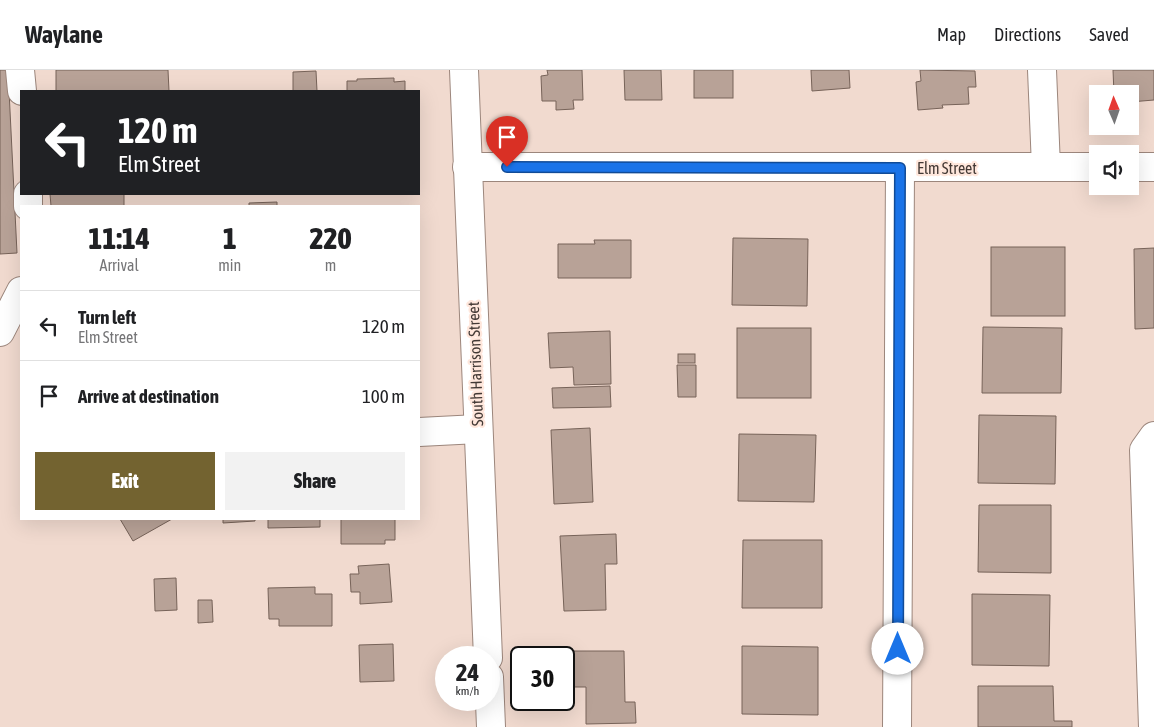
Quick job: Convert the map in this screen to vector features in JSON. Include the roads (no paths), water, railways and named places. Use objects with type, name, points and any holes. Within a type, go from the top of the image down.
[{"type":"street","points":[[20,70],[22,90]]},
{"type":"street","name":"South Harrison Street","points":[[464,70],[487,646]]},
{"type":"street","points":[[1042,70],[1046,167]]},
{"type":"street","name":"Elm Street","points":[[467,167],[1089,167]]},
{"type":"street","points":[[1139,167],[1154,167]]},
{"type":"street","points":[[897,727],[900,168]]},
{"type":"street","points":[[0,332],[20,293]]},
{"type":"street","points":[[420,432],[478,429]]},
{"type":"street","points":[[1152,727],[1144,450],[1154,436]]},
{"type":"street","points":[[490,711],[491,727]]}]
